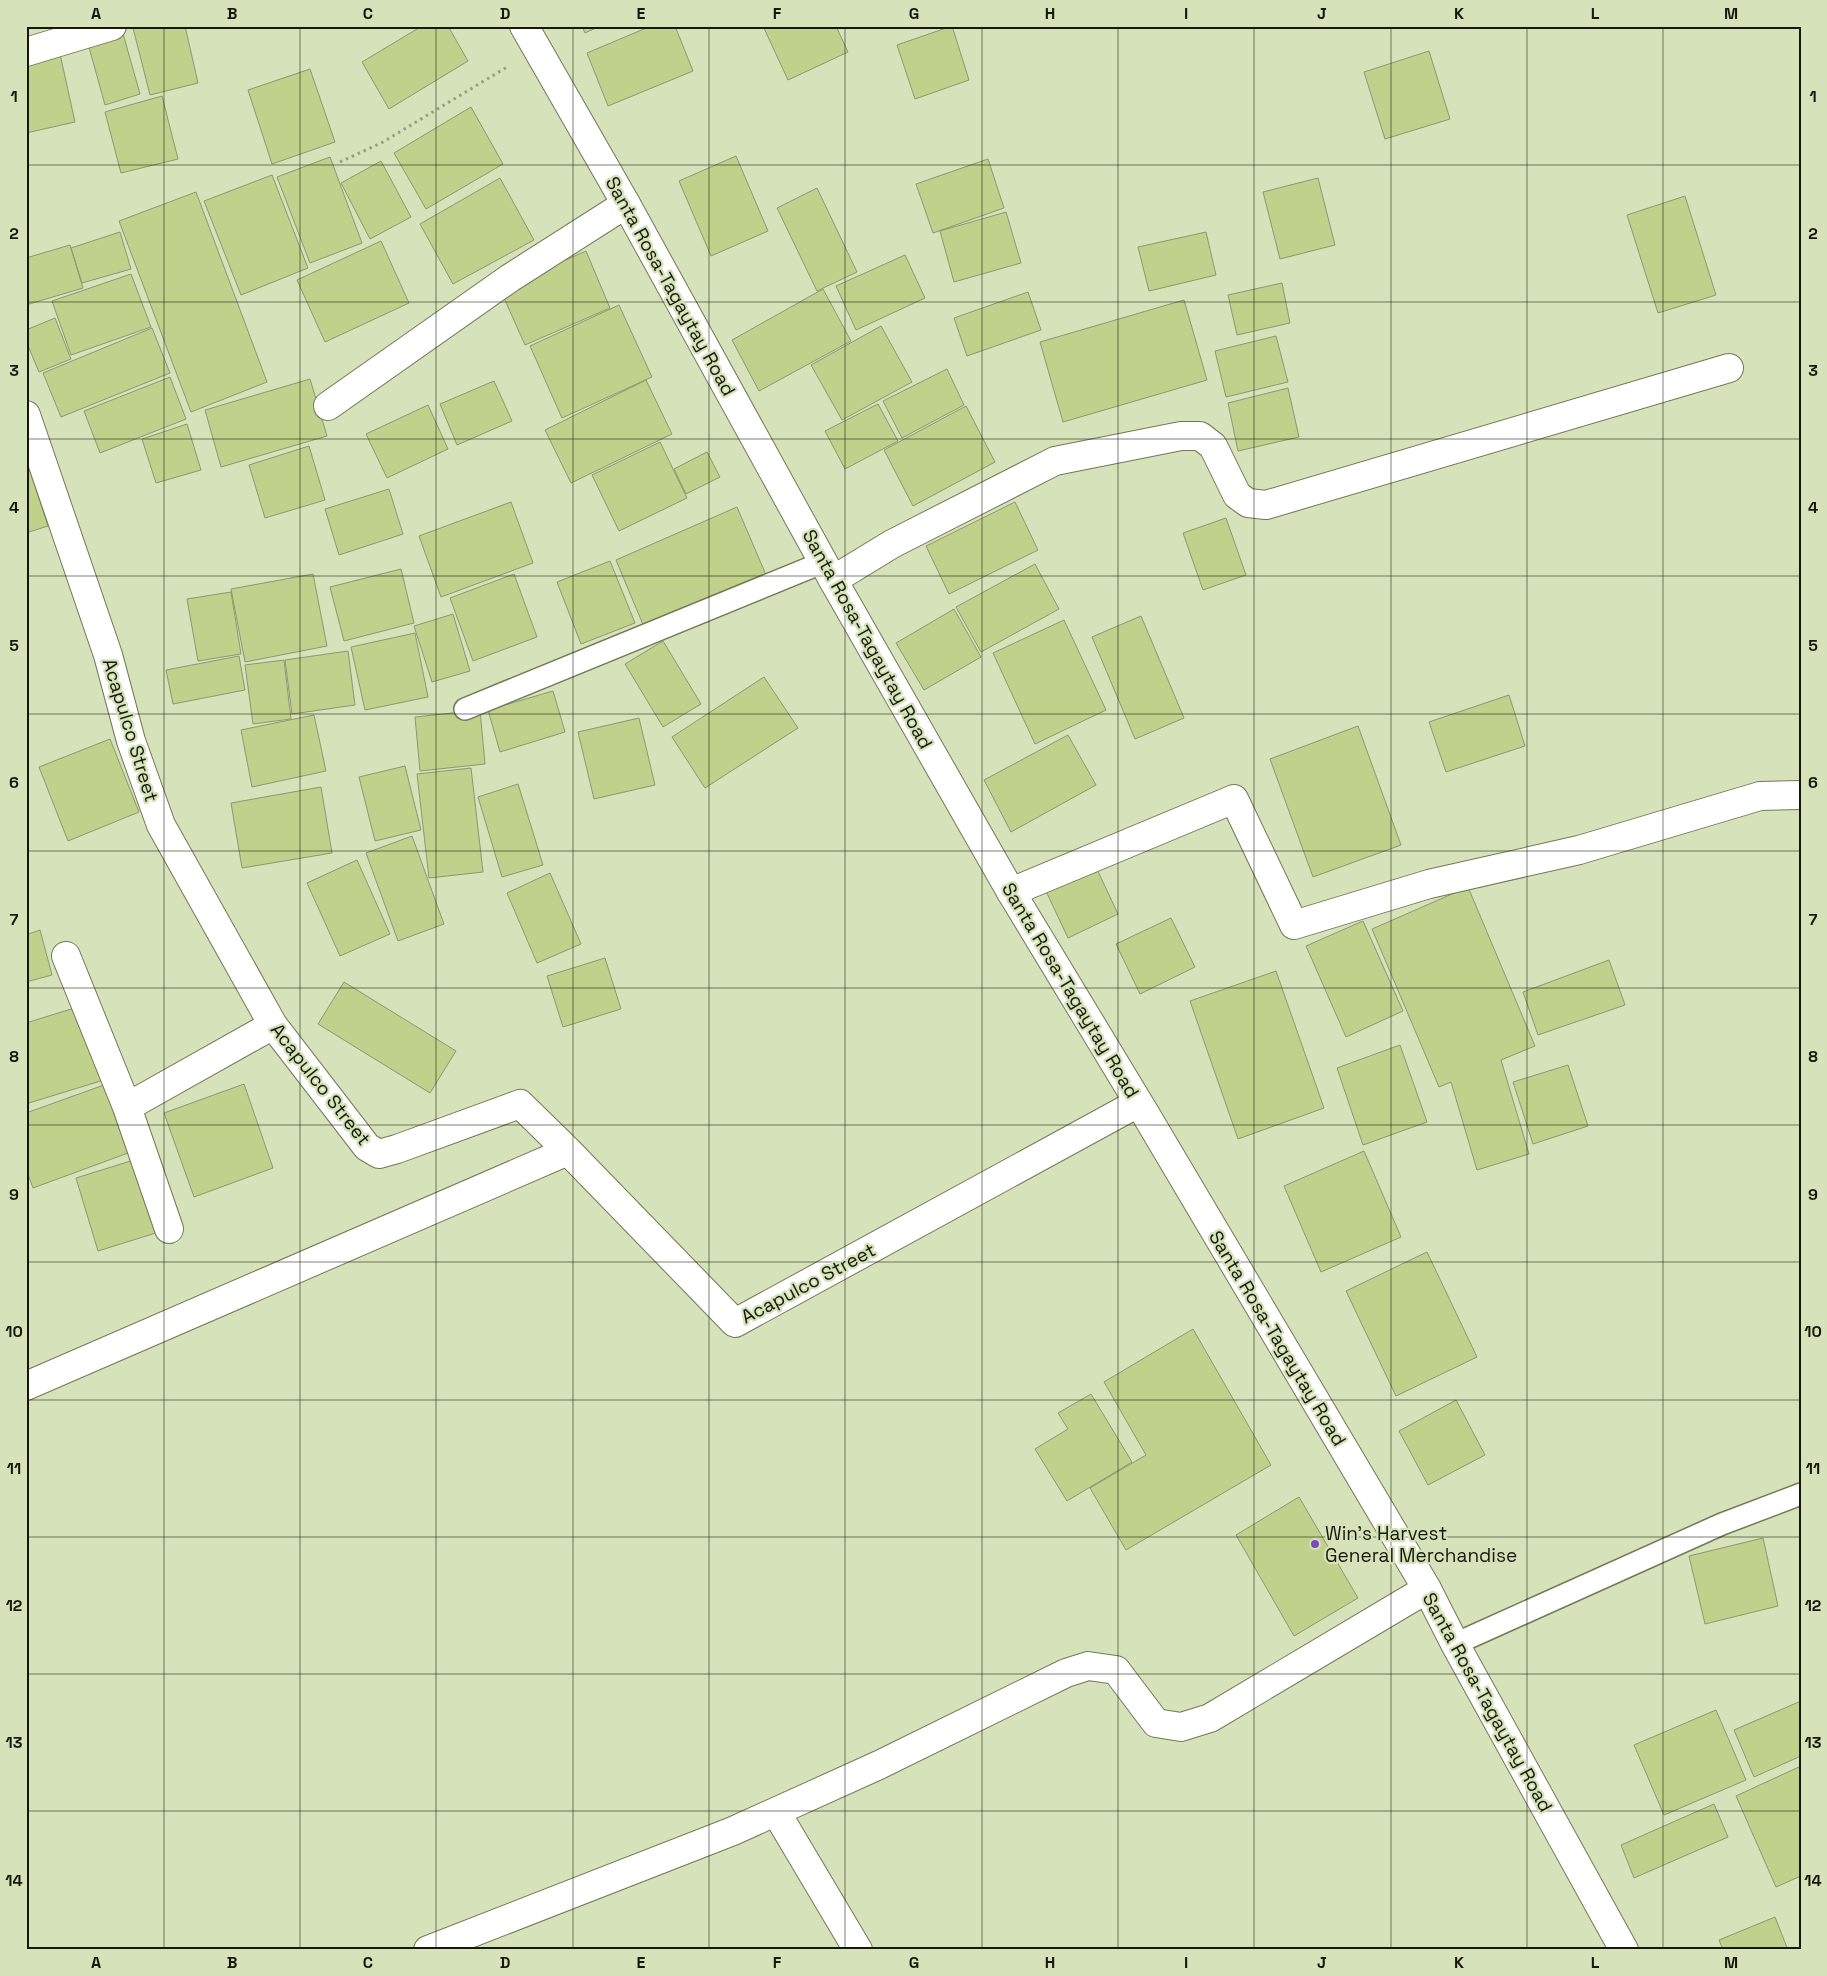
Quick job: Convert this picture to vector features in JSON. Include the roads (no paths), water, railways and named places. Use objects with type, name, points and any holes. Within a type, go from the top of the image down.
[{"type":"street","points":[[26,52],[112,26]]},
{"type":"street","name":"Santa Rosa-Tagaytay Road","points":[[530,38],[626,204],[829,571],[1012,892],[1426,1589],[1624,1950]]},
{"type":"street","points":[[328,406],[510,278],[626,204]]},
{"type":"street","points":[[829,571],[892,544],[1055,460],[1182,436],[1200,436],[1213,446],[1237,495],[1248,503],[1266,505],[1729,368]]},
{"type":"street","name":"Acapulco Street","points":[[26,416],[108,655],[131,742],[161,825],[273,1025],[367,1146],[379,1154],[520,1104],[735,1323],[1138,1103]]},
{"type":"street","points":[[1012,892],[1234,799],[1294,925],[1429,884],[1579,850],[1760,796],[1801,794]]},
{"type":"street","points":[[66,956],[127,1107],[170,1229]]},
{"type":"street","points":[[127,1107],[273,1025]]},
{"type":"street","points":[[26,1386],[568,1151]]},
{"type":"street","points":[[428,1950],[733,1831],[879,1765],[1066,1673],[1088,1666],[1116,1670],[1156,1723],[1181,1727],[1210,1718],[1426,1589]]},
{"type":"street","points":[[776,1812],[858,1950]]},
{"type":"lane","points":[[465,709],[829,571]]},
{"type":"lane","points":[[1455,1644],[1722,1524],[1801,1494]]},
{"type":"place","name":"Win's Harvest General Merchandise","points":[[1315,1544]]}]
